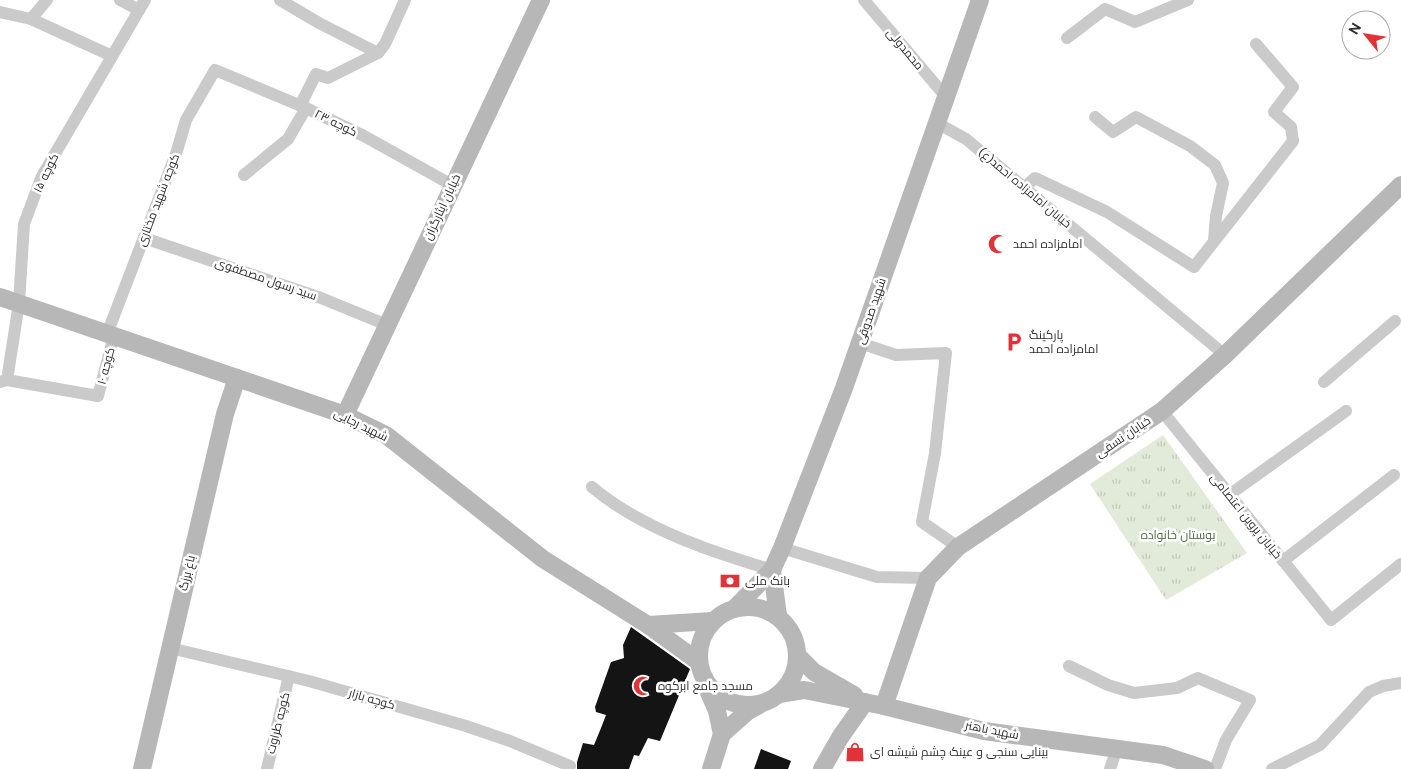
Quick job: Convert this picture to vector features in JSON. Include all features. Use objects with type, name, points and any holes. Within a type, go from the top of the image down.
[{"type":"street","points":[[30,19],[48,0]]},
{"type":"street","points":[[120,0],[142,5]]},
{"type":"street","points":[[280,0],[378,54]]},
{"type":"street","points":[[244,175],[288,139],[316,74],[328,78],[378,54],[385,44],[405,0]]},
{"type":"street","name":"خیابان ایثارگران","points":[[345,415],[541,0]]},
{"type":"street","name":"محمدولی","points":[[864,0],[946,97]]},
{"type":"street","name":"شهید صدوقی","points":[[736,608],[772,570],[782,548],[844,388],[980,0]]},
{"type":"street","points":[[1067,38],[1105,9],[1135,22],[1188,0]]},
{"type":"street","name":"کوچه ۱۵","points":[[4,381],[20,303],[24,224],[39,184],[71,125],[142,5]]},
{"type":"street","points":[[0,12],[30,19],[112,56]]},
{"type":"street","points":[[1024,188],[1035,178],[1107,212],[1194,267],[1293,141],[1291,127],[1274,112],[1293,87],[1256,44]]},
{"type":"street","name":"کوچه ۲۳","points":[[215,70],[303,107],[364,136],[452,186]]},
{"type":"street","name":"کوچه شهید مختاری","points":[[110,335],[176,154],[186,120],[215,70]]},
{"type":"street","points":[[1095,117],[1113,132],[1136,117],[1190,146],[1215,165],[1223,184],[1216,216],[1214,241]]},
{"type":"street","name":"خیابان امامزاده احمد(ع)","points":[[938,123],[966,139],[1225,354]]},
{"type":"street","name":"خیابان نسفی","points":[[884,706],[928,578],[958,547],[1162,411],[1225,354],[1401,185]]},
{"type":"street","name":"سید رسول مصطفوی","points":[[144,238],[321,298],[387,325]]},
{"type":"street","name":"شهید رجایی","points":[[0,297],[345,415],[386,436],[543,559],[648,625],[701,670]]},
{"type":"street","points":[[1324,382],[1395,321]]},
{"type":"street","name":"کوچه ۱۰","points":[[4,381],[98,396],[110,335]]},
{"type":"street","points":[[860,343],[896,355],[946,353],[935,453],[922,522],[958,547]]},
{"type":"street","name":"باغ برزگ","points":[[142,769],[224,414],[237,378]]},
{"type":"street","name":"خیابان پروین اعتصامی","points":[[1162,411],[1331,620],[1401,564]]},
{"type":"street","points":[[1230,494],[1346,411]]},
{"type":"street","points":[[1283,560],[1394,475]]},
{"type":"street","points":[[592,487],[606,500],[665,533],[702,548],[772,570],[778,616]]},
{"type":"street","points":[[782,548],[877,577],[928,578]]},
{"type":"street","points":[[711,769],[722,734],[717,712],[701,670],[699,647],[704,633],[712,621],[723,613],[736,608],[751,606],[765,609],[778,616],[788,627],[795,640],[797,655],[795,670],[789,683],[773,698],[748,711],[722,734]]},
{"type":"street","points":[[648,625],[712,621]]},
{"type":"street","name":"کوچه بازار","points":[[170,648],[290,676],[466,726],[510,741],[570,766]]},
{"type":"street","points":[[797,655],[814,672],[865,702],[840,736],[822,769]]},
{"type":"street","points":[[1068,666],[1108,685],[1134,693],[1177,688],[1198,678],[1250,700],[1226,740],[1215,769]]},
{"type":"street","points":[[701,670],[712,690],[724,699],[737,704],[752,705],[773,698]]},
{"type":"street","name":"کوچه طراوت","points":[[267,769],[290,676]]},
{"type":"street","points":[[1272,769],[1320,745],[1369,692],[1383,686],[1401,683]]},
{"type":"street","name":"شهید باهنر","points":[[773,698],[804,690],[884,706],[984,731],[1163,755],[1205,769]]},
{"type":"street","points":[[1110,769],[1117,748]]},
{"type":"green space","name":"بوستان خانواده","points":[[1163,435],[1247,553],[1166,600],[1090,484]]},
{"type":"building","name":"مسجد جامع ابرکوه","points":[[631,627],[690,669],[660,741],[648,738],[639,756],[634,755],[629,769],[577,769],[577,762],[583,743],[594,745],[606,715],[596,712],[595,707],[611,662],[624,658],[623,645]]},
{"type":"building","points":[[761,749],[791,761],[788,769],[754,769]]},
{"type":"place","name":"امامزاده احمد","points":[[998,244]]},
{"type":"place","name":"پارکینگ امامزاده احمد","points":[[1014,342]]},
{"type":"place","name":"بانک ملی","points":[[730,581]]},
{"type":"place","name":"مسجد جامع ابرکوه","points":[[643,686]]},
{"type":"place","name":"بینایی سنجی و عینک چشم شیشه ای","points":[[855,752]]}]
